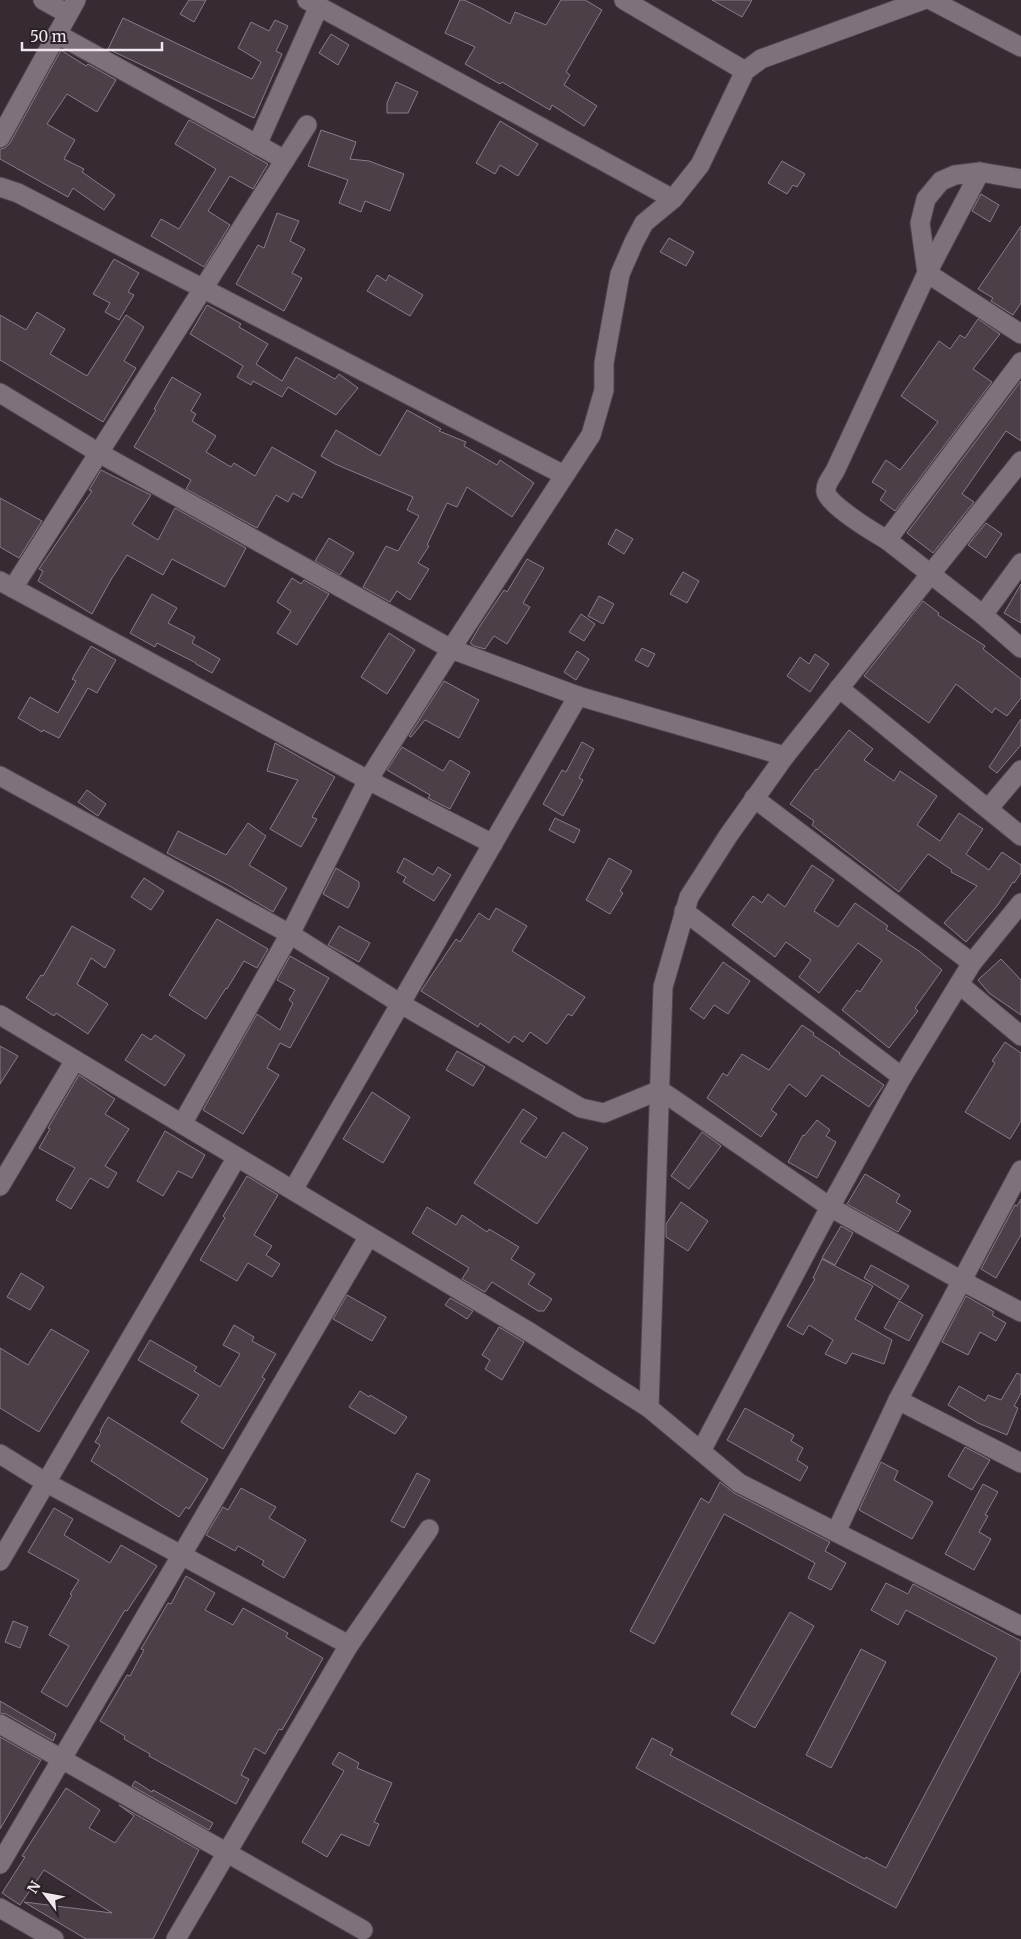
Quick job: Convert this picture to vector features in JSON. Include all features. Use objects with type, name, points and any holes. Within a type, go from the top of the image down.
[{"type":"street","points":[[0,138],[72,7],[43,0]]},
{"type":"street","points":[[624,0],[745,71]]},
{"type":"street","points":[[182,1124],[290,934],[368,780],[591,435],[604,390],[604,363],[620,274],[644,223],[673,199],[700,166],[745,71],[761,58],[924,0]]},
{"type":"street","points":[[932,0],[1021,47]]},
{"type":"street","points":[[257,145],[313,3],[673,199]]},
{"type":"street","points":[[57,34],[285,160]]},
{"type":"street","points":[[307,125],[99,453],[7,585],[368,780],[493,844]]},
{"type":"street","points":[[927,273],[920,223],[926,199],[941,181],[955,174],[980,172],[1021,179]]},
{"type":"street","points":[[980,172],[927,273],[835,471],[826,484],[826,494],[830,500],[853,519],[887,540],[930,573],[1021,648]]},
{"type":"street","points":[[0,187],[18,193],[564,475]]},
{"type":"street","points":[[927,273],[1019,328]]},
{"type":"street","points":[[887,540],[1021,362]]},
{"type":"street","points":[[0,393],[99,453],[451,649],[578,696],[785,756]]},
{"type":"street","points":[[649,1408],[663,987],[689,897],[728,836],[785,756],[1021,461]]},
{"type":"street","points":[[983,615],[1021,563]]},
{"type":"street","points":[[839,688],[1021,836]]},
{"type":"street","points":[[293,1190],[578,696]]},
{"type":"street","points":[[988,809],[1021,770]]},
{"type":"street","points":[[0,776],[290,934],[401,1004],[581,1108],[604,1113],[660,1090]]},
{"type":"street","points":[[754,798],[972,963]]},
{"type":"street","points":[[701,1452],[830,1207],[902,1077],[972,963],[1021,903]]},
{"type":"street","points":[[684,911],[902,1077]]},
{"type":"street","points":[[959,984],[1021,1036]]},
{"type":"street","points":[[0,1015],[531,1333],[649,1408],[739,1483],[1021,1626]]},
{"type":"street","points":[[0,1186],[75,1060]]},
{"type":"street","points":[[660,1090],[830,1207],[1021,1312]]},
{"type":"street","points":[[0,1560],[237,1157]]},
{"type":"street","points":[[836,1532],[898,1400],[1021,1170]]},
{"type":"street","points":[[0,1864],[63,1760],[180,1555],[369,1236]]},
{"type":"street","points":[[898,1400],[1021,1463]]},
{"type":"street","points":[[0,1454],[45,1482],[349,1645]]},
{"type":"street","points":[[176,1939],[349,1645],[429,1529]]},
{"type":"street","points":[[0,1724],[363,1930]]},
{"type":"street","points":[[0,1908],[54,1939]]},
{"type":"building","points":[[189,0],[206,0],[194,22],[180,14]]},
{"type":"building","points":[[460,0],[483,9],[510,24],[515,12],[546,25],[561,0],[585,0],[602,10],[566,72],[570,75],[564,85],[597,106],[584,126],[552,105],[550,110],[502,82],[500,84],[465,64],[475,47],[445,33]]},
{"type":"building","points":[[712,0],[752,0],[742,17]]},
{"type":"building","points":[[123,18],[252,79],[261,62],[238,48],[251,22],[269,31],[275,20],[288,26],[276,51],[282,54],[254,118],[108,49]]},
{"type":"building","points":[[331,34],[349,45],[338,65],[319,53]]},
{"type":"building","points":[[61,50],[86,66],[88,64],[116,80],[97,112],[67,94],[47,124],[75,140],[64,159],[84,169],[82,172],[115,195],[104,210],[73,188],[68,197],[0,159],[0,149],[5,148],[10,143]]},
{"type":"building","points":[[396,82],[418,92],[408,113],[387,113],[387,103]]},
{"type":"building","points":[[189,120],[268,164],[253,189],[230,176],[208,211],[230,225],[204,267],[151,236],[161,219],[179,229],[216,169],[175,144]]},
{"type":"building","points":[[500,121],[538,144],[518,176],[500,165],[495,174],[476,163]]},
{"type":"building","points":[[321,130],[356,142],[350,159],[369,161],[404,174],[390,211],[365,201],[361,212],[339,203],[348,180],[308,166]]},
{"type":"building","points":[[782,161],[805,174],[797,187],[793,185],[787,194],[768,183]]},
{"type":"building","points":[[981,194],[999,205],[990,222],[972,211]]},
{"type":"building","points":[[277,213],[299,221],[290,241],[305,249],[292,273],[302,278],[284,311],[236,284],[258,245],[264,248]]},
{"type":"building","points":[[1021,226],[1021,303],[1013,315],[991,301],[993,298],[978,289]]},
{"type":"building","points":[[669,238],[694,252],[686,266],[660,252]]},
{"type":"building","points":[[114,259],[139,273],[128,292],[134,295],[119,320],[105,312],[110,303],[93,294]]},
{"type":"building","points":[[377,275],[386,281],[389,275],[423,295],[410,316],[367,291]]},
{"type":"building","points":[[207,305],[241,324],[239,327],[268,344],[256,364],[282,381],[296,357],[335,379],[339,374],[358,388],[336,415],[288,387],[282,397],[253,381],[251,385],[237,377],[243,366],[190,334]]},
{"type":"building","points":[[37,312],[65,329],[50,354],[87,376],[126,315],[144,327],[124,361],[136,368],[103,422],[0,360],[0,315],[26,330]]},
{"type":"building","points":[[978,319],[1000,334],[973,369],[992,382],[895,511],[880,500],[886,491],[872,482],[886,460],[900,470],[938,422],[901,396],[939,341],[950,349],[960,335],[965,338]]},
{"type":"building","points":[[172,377],[201,394],[191,411],[196,414],[192,421],[216,436],[206,452],[231,467],[234,463],[255,476],[272,447],[316,472],[302,498],[293,493],[288,502],[276,495],[257,528],[186,489],[191,480],[134,447],[156,410],[154,409]]},
{"type":"building","points":[[1021,381],[1021,441],[1006,431],[962,494],[974,502],[933,553],[907,533]]},
{"type":"building","points":[[407,410],[441,429],[439,431],[466,442],[464,446],[497,465],[500,460],[534,483],[512,517],[467,487],[457,507],[447,503],[427,545],[429,546],[418,563],[429,569],[410,600],[397,591],[390,602],[363,587],[386,546],[398,551],[419,516],[407,510],[413,497],[335,464],[321,456],[336,430],[380,456]]},
{"type":"building","points":[[101,470],[151,495],[132,524],[158,540],[175,508],[246,548],[225,587],[172,559],[163,575],[127,555],[92,614],[38,581],[43,571],[39,569],[92,491],[89,490]]},
{"type":"building","points":[[0,498],[42,521],[19,558],[0,547]]},
{"type":"building","points":[[986,523],[1002,534],[986,558],[968,545]]},
{"type":"building","points":[[616,529],[633,539],[624,554],[608,544]]},
{"type":"building","points":[[329,538],[354,553],[340,575],[315,561]]},
{"type":"building","points":[[527,559],[544,568],[523,603],[530,607],[507,644],[494,636],[485,649],[474,646],[470,643],[480,626],[504,590],[507,592]]},
{"type":"building","points":[[683,572],[699,581],[687,603],[670,594]]},
{"type":"building","points":[[292,578],[301,584],[304,580],[329,594],[297,645],[277,633],[291,611],[277,602]]},
{"type":"building","points":[[1021,584],[1021,623],[1004,613]]},
{"type":"building","points":[[152,594],[177,608],[168,623],[195,637],[192,643],[220,659],[212,673],[157,643],[155,647],[130,633]]},
{"type":"building","points":[[599,596],[614,604],[603,624],[588,616]]},
{"type":"building","points":[[923,601],[939,613],[938,615],[985,646],[983,649],[1021,679],[1021,698],[1007,716],[995,708],[992,713],[956,684],[929,723],[864,676]]},
{"type":"building","points":[[581,614],[595,624],[584,641],[569,632]]},
{"type":"building","points":[[389,633],[415,650],[387,694],[361,677]]},
{"type":"building","points":[[91,646],[116,660],[97,693],[88,688],[59,738],[43,730],[42,732],[18,718],[30,697],[58,713],[76,681],[72,679]]},
{"type":"building","points":[[642,648],[655,654],[648,667],[635,660]]},
{"type":"building","points":[[577,651],[589,659],[576,680],[564,672]]},
{"type":"building","points":[[815,654],[829,664],[810,692],[787,676],[800,657],[809,664]]},
{"type":"building","points":[[444,681],[479,700],[459,738],[425,720],[411,737],[409,736]]},
{"type":"building","points":[[1021,719],[1021,745],[997,773],[989,767]]},
{"type":"building","points":[[849,730],[873,749],[864,760],[894,781],[900,771],[937,796],[917,825],[940,841],[959,813],[983,829],[966,854],[989,870],[1002,852],[1021,865],[1021,873],[1014,883],[966,942],[944,923],[977,886],[951,872],[952,870],[928,854],[899,892],[812,825],[814,821],[790,804]]},
{"type":"building","points":[[582,742],[594,749],[579,778],[583,780],[563,816],[543,804],[562,770],[566,772]]},
{"type":"building","points":[[275,743],[335,777],[312,817],[317,819],[301,847],[270,829],[298,780],[267,771]]},
{"type":"building","points":[[402,747],[443,771],[450,760],[470,772],[450,809],[428,798],[430,795],[387,770]]},
{"type":"building","points":[[87,790],[106,804],[98,816],[78,802]]},
{"type":"building","points":[[555,818],[580,830],[574,843],[549,830]]},
{"type":"building","points":[[248,823],[266,836],[249,865],[287,888],[273,912],[228,885],[167,853],[178,831],[226,855]]},
{"type":"building","points":[[404,858],[433,875],[438,867],[451,875],[434,901],[403,882],[406,877],[397,872]]},
{"type":"building","points":[[609,858],[632,871],[620,891],[623,893],[610,914],[586,900]]},
{"type":"building","points":[[812,865],[834,880],[814,911],[838,927],[855,903],[888,926],[886,929],[919,951],[942,970],[915,1008],[918,1011],[889,1048],[842,1010],[857,990],[860,992],[882,960],[858,943],[819,993],[799,977],[811,960],[786,942],[775,957],[732,925],[753,896],[762,903],[768,894],[785,907]]},
{"type":"building","points":[[336,868],[359,882],[359,887],[348,908],[323,894]]},
{"type":"building","points":[[144,878],[164,891],[151,910],[131,897]]},
{"type":"building","points":[[496,908],[527,926],[512,951],[585,997],[572,1016],[568,1014],[547,1044],[530,1032],[523,1042],[514,1036],[509,1043],[480,1023],[478,1027],[421,991],[456,939],[460,942],[479,913],[489,920]]},
{"type":"building","points":[[217,919],[268,949],[257,968],[244,961],[206,1019],[169,995]]},
{"type":"building","points":[[72,926],[115,950],[105,968],[91,958],[77,984],[108,1004],[88,1034],[56,1013],[54,1016],[26,998],[41,975],[43,976]]},
{"type":"building","points":[[339,926],[370,943],[359,962],[328,945]]},
{"type":"building","points":[[290,956],[329,978],[290,1048],[280,1043],[267,1068],[279,1075],[243,1134],[203,1110],[257,1014],[280,1030],[293,1003],[289,1000],[295,990],[277,980]]},
{"type":"building","points":[[1001,959],[1021,980],[1021,1015],[989,993],[978,980]]},
{"type":"building","points":[[723,962],[750,981],[728,1014],[714,1005],[704,1019],[690,1009]]},
{"type":"building","points":[[802,1025],[814,1033],[813,1035],[884,1085],[869,1107],[822,1075],[806,1097],[789,1084],[771,1110],[777,1114],[761,1137],[707,1098],[723,1073],[727,1076],[742,1054],[769,1070]]},
{"type":"building","points":[[142,1034],[151,1040],[155,1035],[185,1055],[165,1086],[125,1060]]},
{"type":"building","points":[[1005,1042],[1021,1053],[1021,1121],[1010,1139],[965,1112],[995,1063],[992,1061]]},
{"type":"building","points":[[0,1046],[18,1056],[0,1084]]},
{"type":"building","points":[[457,1051],[485,1067],[473,1086],[446,1070]]},
{"type":"building","points":[[79,1075],[115,1099],[105,1114],[129,1129],[105,1166],[117,1173],[108,1188],[90,1178],[71,1209],[56,1200],[75,1168],[39,1148],[50,1129],[48,1128]]},
{"type":"building","points":[[372,1092],[410,1117],[383,1163],[343,1139]]},
{"type":"building","points":[[523,1109],[537,1118],[520,1142],[546,1158],[563,1132],[588,1148],[537,1224],[474,1183]]},
{"type":"building","points":[[817,1120],[830,1130],[826,1136],[836,1142],[817,1178],[788,1162],[803,1135]]},
{"type":"building","points":[[165,1131],[205,1155],[192,1178],[178,1171],[163,1196],[137,1181]]},
{"type":"building","points":[[702,1132],[721,1146],[689,1189],[671,1176]]},
{"type":"building","points":[[865,1174],[900,1195],[896,1202],[911,1211],[898,1232],[847,1204]]},
{"type":"building","points":[[247,1176],[278,1195],[254,1235],[272,1246],[266,1255],[280,1264],[272,1277],[248,1263],[237,1281],[200,1260]]},
{"type":"building","points":[[1021,1199],[1021,1235],[996,1278],[981,1269],[1015,1205],[1017,1206]]},
{"type":"building","points":[[681,1202],[708,1221],[688,1251],[666,1237],[666,1224]]},
{"type":"building","points":[[427,1207],[456,1225],[462,1215],[487,1232],[489,1229],[519,1247],[511,1259],[535,1274],[528,1284],[552,1299],[544,1311],[538,1311],[492,1282],[485,1292],[462,1279],[469,1268],[412,1233]]},
{"type":"building","points":[[841,1226],[853,1233],[835,1265],[822,1258]]},
{"type":"building","points":[[822,1259],[873,1286],[855,1319],[892,1340],[884,1364],[852,1353],[846,1364],[825,1354],[833,1340],[809,1325],[803,1335],[787,1326],[815,1279],[813,1278]]},
{"type":"building","points":[[871,1265],[909,1286],[900,1300],[864,1278]]},
{"type":"building","points":[[21,1273],[44,1287],[30,1310],[7,1297]]},
{"type":"building","points":[[347,1295],[386,1317],[372,1341],[333,1319]]},
{"type":"building","points":[[966,1296],[994,1312],[992,1315],[1006,1323],[996,1341],[980,1332],[968,1355],[942,1342]]},
{"type":"building","points":[[450,1298],[473,1311],[467,1319],[445,1305]]},
{"type":"building","points":[[899,1301],[923,1315],[909,1341],[884,1328]]},
{"type":"building","points":[[234,1325],[254,1337],[252,1341],[276,1354],[262,1377],[265,1379],[223,1449],[181,1422],[199,1395],[138,1360],[150,1340],[197,1367],[194,1371],[220,1387],[240,1354],[223,1345]]},
{"type":"building","points":[[499,1327],[524,1342],[502,1380],[485,1369],[490,1360],[482,1355]]},
{"type":"building","points":[[51,1329],[89,1351],[39,1432],[0,1408],[0,1348],[28,1365]]},
{"type":"building","points":[[1017,1373],[1021,1375],[1021,1393],[1014,1406],[1018,1408],[1007,1435],[978,1423],[948,1405],[959,1386],[985,1401],[988,1395],[1001,1400]]},
{"type":"building","points":[[360,1391],[407,1417],[395,1434],[349,1407]]},
{"type":"building","points":[[745,1408],[794,1435],[791,1441],[803,1448],[797,1460],[808,1467],[800,1481],[727,1440]]},
{"type":"building","points":[[108,1417],[208,1479],[189,1509],[186,1507],[179,1517],[91,1461],[100,1445],[95,1442]]},
{"type":"building","points":[[965,1447],[990,1460],[972,1490],[948,1476]]},
{"type":"building","points":[[881,1462],[898,1471],[894,1480],[933,1502],[912,1539],[859,1510]]},
{"type":"building","points":[[417,1473],[430,1480],[404,1528],[391,1521]]},
{"type":"building","points":[[720,1482],[734,1493],[830,1542],[825,1551],[846,1563],[831,1590],[808,1578],[815,1563],[724,1514],[654,1644],[630,1631],[701,1498],[709,1503]]},
{"type":"building","points":[[983,1484],[998,1492],[985,1515],[988,1516],[979,1532],[991,1539],[974,1570],[945,1554]]},
{"type":"building","points":[[241,1488],[276,1507],[269,1518],[306,1540],[284,1578],[262,1565],[264,1561],[238,1546],[235,1551],[206,1535],[223,1507],[228,1510]]},
{"type":"building","points":[[54,1508],[73,1519],[64,1535],[110,1563],[121,1545],[157,1566],[127,1611],[125,1610],[67,1707],[41,1692],[69,1646],[49,1635],[79,1580],[28,1552]]},
{"type":"building","points":[[186,1576],[215,1593],[205,1610],[233,1625],[243,1608],[288,1633],[286,1637],[323,1658],[282,1730],[279,1729],[265,1754],[255,1748],[241,1775],[249,1779],[236,1804],[149,1756],[150,1754],[124,1739],[125,1736],[100,1721],[127,1675],[130,1676],[144,1650],[141,1649],[168,1603],[171,1604]]},
{"type":"building","points":[[886,1583],[908,1594],[913,1584],[1021,1641],[1021,1670],[896,1908],[636,1768],[652,1738],[673,1749],[670,1755],[865,1859],[866,1857],[886,1868],[997,1658],[906,1610],[898,1625],[871,1610]]},
{"type":"building","points":[[790,1612],[814,1626],[755,1728],[731,1714]]},
{"type":"building","points":[[13,1621],[28,1627],[20,1648],[5,1642]]},
{"type":"building","points":[[861,1649],[886,1662],[831,1768],[806,1755]]},
{"type":"building","points":[[0,1701],[56,1734],[53,1741],[6,1714],[0,1713]]},
{"type":"building","points":[[0,1737],[41,1760],[0,1829]]},
{"type":"building","points":[[339,1752],[359,1763],[357,1768],[392,1783],[374,1822],[379,1824],[369,1846],[341,1834],[327,1857],[302,1842],[344,1771],[332,1764]]},
{"type":"building","points":[[135,1781],[152,1792],[153,1790],[213,1823],[209,1830],[132,1786]]},
{"type":"building","points":[[66,1788],[100,1810],[89,1828],[115,1843],[134,1816],[119,1805],[199,1850],[153,1939],[86,1939],[24,1902],[112,1913],[44,1870],[20,1905],[2,1893],[25,1857],[22,1856]]}]
